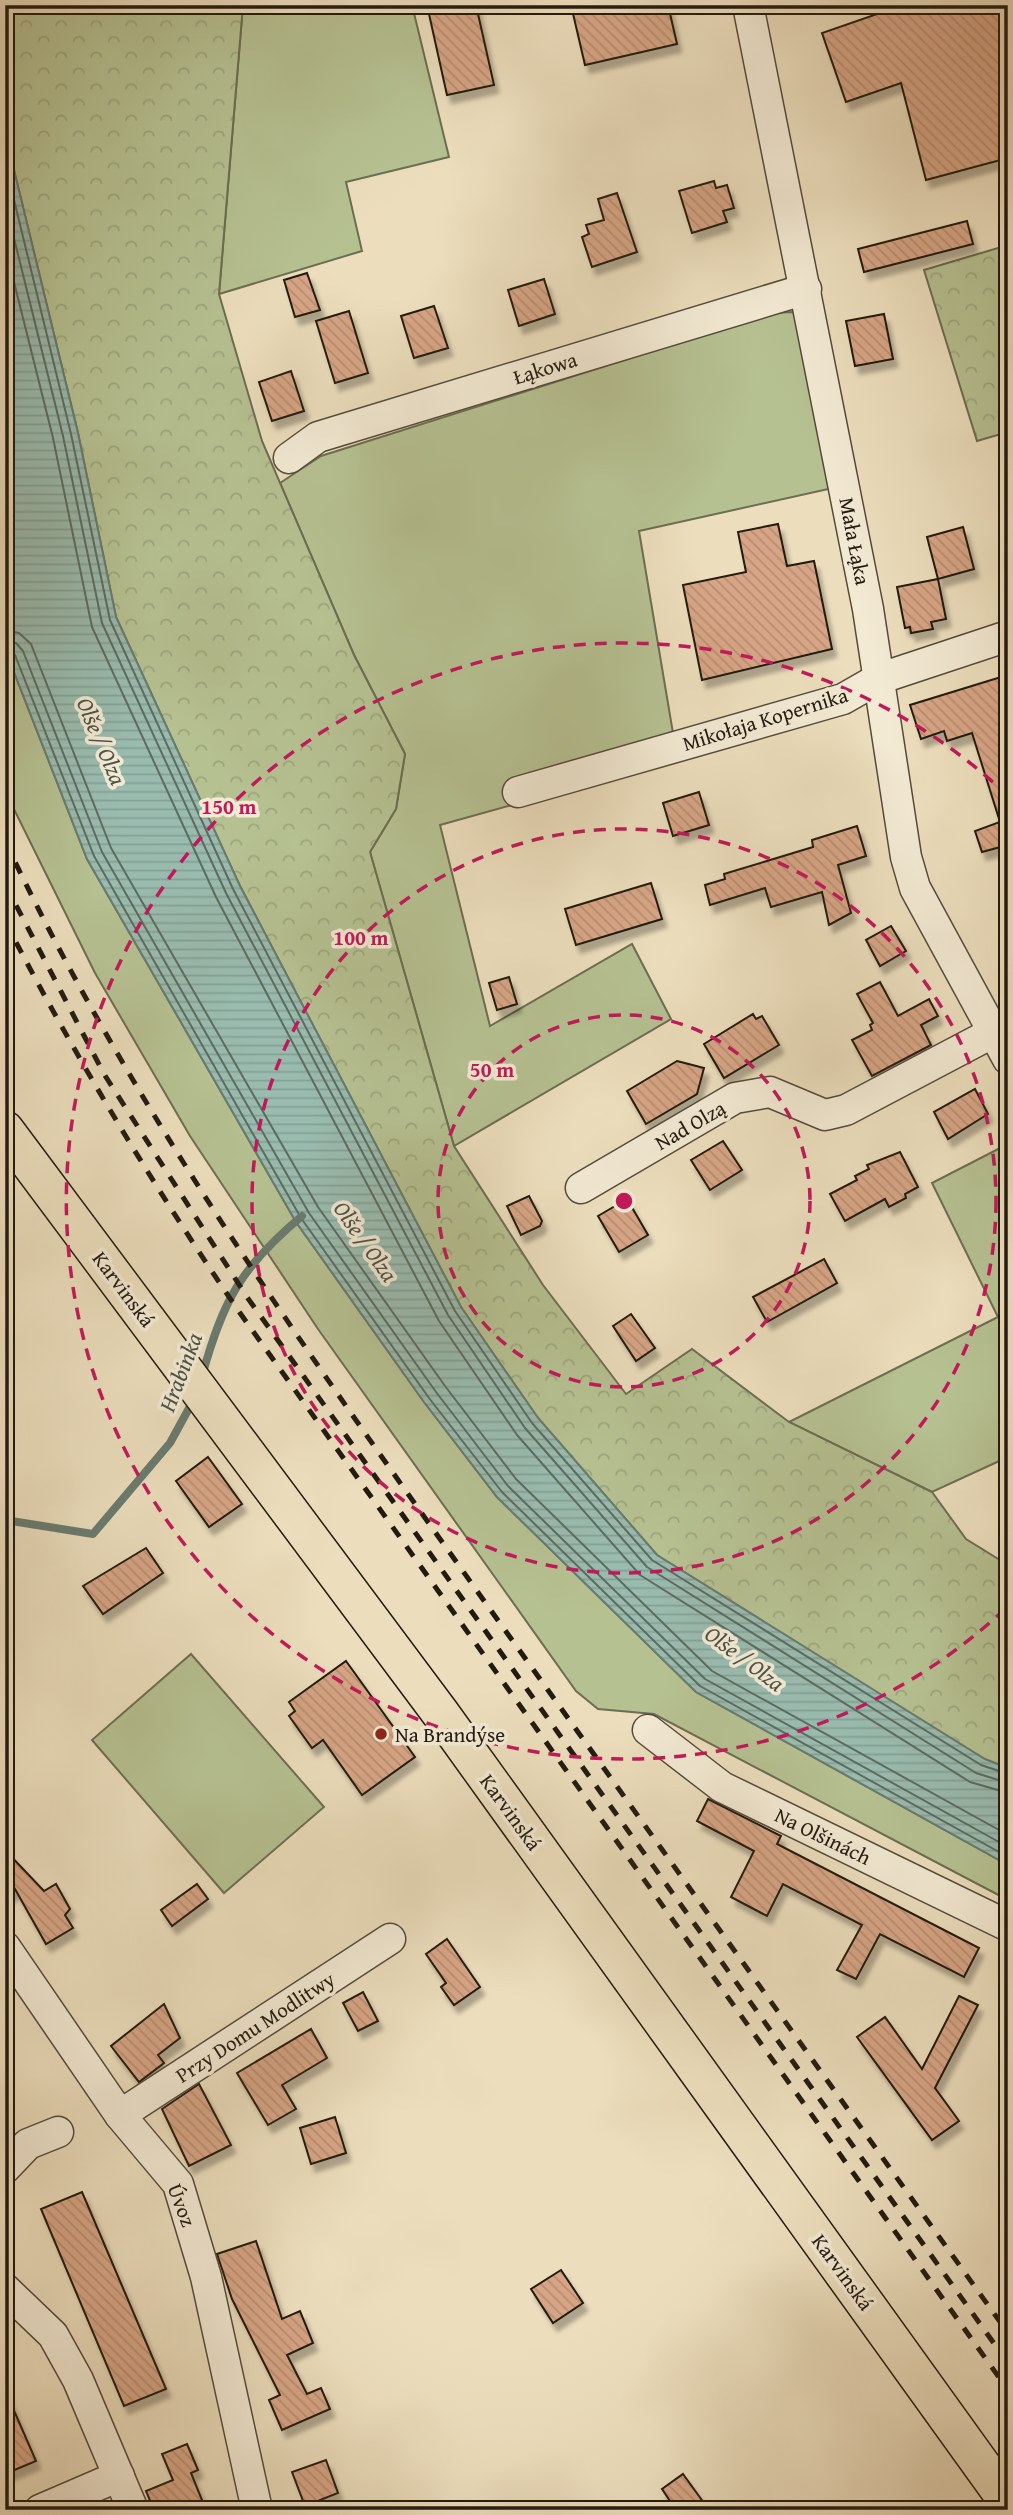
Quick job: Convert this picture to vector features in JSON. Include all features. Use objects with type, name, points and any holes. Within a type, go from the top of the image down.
[{"type":"main road","name":"Karvinská","points":[[8,1141],[172,1353],[441,1714],[1008,2501]]},
{"type":"street","name":"Mała Łąka","points":[[748,5],[868,609],[898,817],[915,888],[1008,1059]]},
{"type":"street","name":"Łąkowa","points":[[289,458],[318,437],[806,289]]},
{"type":"street","name":"Mikołaja Kopernika","points":[[518,792],[844,699],[878,679],[1008,636]]},
{"type":"street","name":"Nad Olzą","points":[[581,1188],[735,1098],[770,1092],[825,1115],[846,1110],[994,1032]]},
{"type":"street","name":"Na Olšinách","points":[[648,1730],[722,1787],[1008,1926]]},
{"type":"street","name":"Przy Domu Modlitwy","points":[[120,2115],[390,1939]]},
{"type":"street","name":"Úvoz","points":[[5,1947],[120,2115],[177,2184],[206,2277],[257,2510]]},
{"type":"street","points":[[5,2168],[28,2144],[58,2132]]},
{"type":"street","points":[[5,2289],[53,2335],[78,2381],[133,2510]]},
{"type":"street","points":[[40,2510],[119,2476]]},
{"type":"green space","points":[[12,5],[243,5],[219,294],[262,441],[354,655],[405,754],[396,809],[370,852],[454,1146],[543,1285],[626,1394],[692,1349],[789,1422],[932,1492],[966,1539],[1008,1565],[1008,1768],[985,1760],[657,1555],[538,1418],[461,1307],[240,886],[116,617],[78,433],[13,166]]},
{"type":"green space","points":[[243,5],[412,5],[449,157],[346,182],[362,251],[219,294]]},
{"type":"green space","points":[[1008,245],[1008,432],[977,441],[924,270]]},
{"type":"green space","points":[[792,312],[799,316],[833,488],[639,531],[673,733],[505,785],[512,805],[440,825],[490,1026],[632,944],[671,1019],[454,1146],[370,852],[396,809],[405,754],[354,655],[280,483],[321,456],[773,313]]},
{"type":"green space","points":[[5,649],[87,859],[296,1222],[424,1402],[497,1497],[696,1692],[1008,1865],[1008,1900],[654,1714],[598,1709],[576,1691],[318,1329],[190,1136],[95,973],[5,791]]},
{"type":"green space","points":[[1008,1144],[1008,1457],[932,1492],[789,1422],[998,1317],[932,1183]]},
{"type":"green space","points":[[191,1654],[324,1807],[224,1893],[92,1740]]},
{"type":"water","name":"Olše / Olza","points":[[5,5],[12,5],[13,166],[78,433],[116,617],[240,886],[461,1307],[538,1418],[657,1555],[985,1759],[1008,1768],[1008,1865],[696,1692],[497,1497],[424,1402],[296,1222],[87,859],[5,649]]},
{"type":"building","points":[[427,5],[476,5],[494,85],[447,95]]},
{"type":"building","points":[[571,5],[668,5],[677,44],[585,65]]},
{"type":"building","points":[[903,5],[1008,5],[1008,158],[926,180],[901,83],[846,102],[822,33]]},
{"type":"building","points":[[714,181],[716,188],[727,185],[734,208],[723,211],[727,222],[692,233],[679,191]]},
{"type":"building","points":[[617,193],[637,252],[592,267],[582,237],[589,234],[586,225],[604,220],[598,199]]},
{"type":"building","points":[[967,221],[973,244],[864,272],[858,249]]},
{"type":"building","points":[[307,273],[320,310],[295,317],[284,280]]},
{"type":"building","points":[[544,279],[555,314],[519,326],[508,290]]},
{"type":"building","points":[[434,306],[448,348],[414,358],[401,316]]},
{"type":"building","points":[[349,311],[368,373],[335,383],[316,321]]},
{"type":"building","points":[[884,314],[893,359],[855,366],[846,321]]},
{"type":"building","points":[[291,371],[304,411],[272,421],[259,382]]},
{"type":"building","points":[[778,524],[787,566],[814,561],[832,649],[702,680],[683,585],[746,572],[738,532]]},
{"type":"building","points":[[963,527],[974,569],[938,579],[927,537]]},
{"type":"building","points":[[938,579],[946,619],[931,622],[933,629],[911,633],[910,627],[905,628],[897,587]]},
{"type":"building","points":[[1001,677],[1008,700],[1008,845],[982,852],[975,831],[1000,822],[972,733],[947,741],[944,731],[921,739],[910,705]]},
{"type":"building","points":[[699,792],[709,825],[673,836],[663,803]]},
{"type":"building","points":[[857,826],[866,856],[838,865],[851,913],[829,925],[822,892],[771,907],[765,888],[710,905],[705,885],[725,879],[724,874],[813,847],[812,840]]},
{"type":"building","points":[[651,883],[662,919],[576,945],[565,909]]},
{"type":"building","points":[[891,926],[906,951],[880,966],[866,940]]},
{"type":"building","points":[[509,977],[517,1004],[497,1010],[489,983]]},
{"type":"building","points":[[880,982],[898,1016],[929,999],[938,1016],[921,1025],[931,1045],[872,1076],[852,1040],[872,1030],[870,1025],[873,1023],[857,994]]},
{"type":"building","points":[[753,1014],[756,1019],[762,1016],[779,1045],[724,1078],[704,1044]]},
{"type":"building","points":[[677,1061],[704,1068],[697,1094],[646,1124],[627,1091]]},
{"type":"building","points":[[975,1089],[988,1114],[948,1139],[934,1112]]},
{"type":"building","points":[[723,1141],[742,1170],[710,1190],[691,1160]]},
{"type":"building","points":[[900,1152],[918,1187],[905,1194],[906,1198],[889,1207],[885,1199],[845,1221],[830,1194],[857,1180],[855,1176],[869,1169],[867,1165]]},
{"type":"building","points":[[529,1196],[542,1221],[540,1226],[521,1235],[507,1206]]},
{"type":"building","points":[[627,1199],[648,1235],[619,1252],[598,1216]]},
{"type":"building","points":[[824,1259],[837,1283],[767,1322],[753,1297]]},
{"type":"building","points":[[631,1314],[655,1348],[636,1361],[613,1326]]},
{"type":"building","points":[[208,1457],[242,1504],[209,1527],[176,1481]]},
{"type":"building","points":[[146,1548],[163,1573],[103,1614],[83,1586]]},
{"type":"building","points":[[346,1661],[415,1757],[362,1795],[323,1740],[312,1748],[289,1716],[295,1711],[289,1702]]},
{"type":"building","points":[[708,1799],[781,1836],[777,1844],[979,1948],[964,1977],[880,1934],[856,1979],[837,1970],[862,1925],[783,1884],[767,1916],[731,1897],[754,1851],[697,1821]]},
{"type":"building","points":[[5,1850],[44,1891],[56,1884],[70,1909],[65,1915],[73,1928],[46,1944],[15,1889],[5,1898]]},
{"type":"building","points":[[197,1884],[208,1899],[172,1926],[161,1910]]},
{"type":"building","points":[[447,1939],[480,1987],[454,2005],[441,1987],[446,1983],[426,1954]]},
{"type":"building","points":[[363,1992],[378,2021],[358,2031],[343,2003]]},
{"type":"building","points":[[959,1996],[978,2005],[935,2088],[959,2121],[932,2140],[857,2037],[885,2017],[922,2069]]},
{"type":"building","points":[[164,2004],[180,2038],[158,2055],[164,2063],[139,2082],[111,2046]]},
{"type":"building","points":[[311,2029],[327,2058],[282,2085],[296,2109],[268,2125],[237,2073]]},
{"type":"building","points":[[199,2084],[231,2145],[189,2166],[162,2109]]},
{"type":"building","points":[[335,2117],[346,2153],[311,2164],[300,2128]]},
{"type":"building","points":[[82,2192],[166,2389],[124,2406],[41,2209]]},
{"type":"building","points":[[256,2241],[282,2319],[300,2311],[313,2343],[287,2355],[307,2394],[321,2388],[330,2409],[282,2430],[269,2400],[280,2395],[232,2299],[217,2254]]},
{"type":"building","points":[[561,2270],[583,2303],[553,2323],[531,2289]]},
{"type":"building","points":[[5,2390],[36,2461],[5,2474]]},
{"type":"building","points":[[187,2444],[198,2470],[191,2473],[206,2510],[154,2510],[146,2491],[173,2480],[162,2454]]},
{"type":"building","points":[[326,2460],[338,2493],[305,2506],[292,2472]]},
{"type":"building","points":[[683,2474],[709,2510],[676,2510],[662,2489]]},
{"type":"waterway","name":"Hrabinka","points":[[202,1376],[218,1326],[237,1287],[264,1252],[302,1216]]},
{"type":"waterway","name":"Hrabinka","points":[[5,1520],[93,1534],[170,1443],[193,1401]]},
{"type":"railway","points":[[5,841],[56,943],[111,1043],[231,1237],[492,1612],[1008,2333]]},
{"type":"railway","points":[[5,884],[104,1074],[247,1297],[1008,2363]]},
{"type":"railway","points":[[5,921],[116,1121],[240,1313],[1008,2390]]},
{"type":"place","name":"Na Brandýse","points":[[381,1734]]}]
